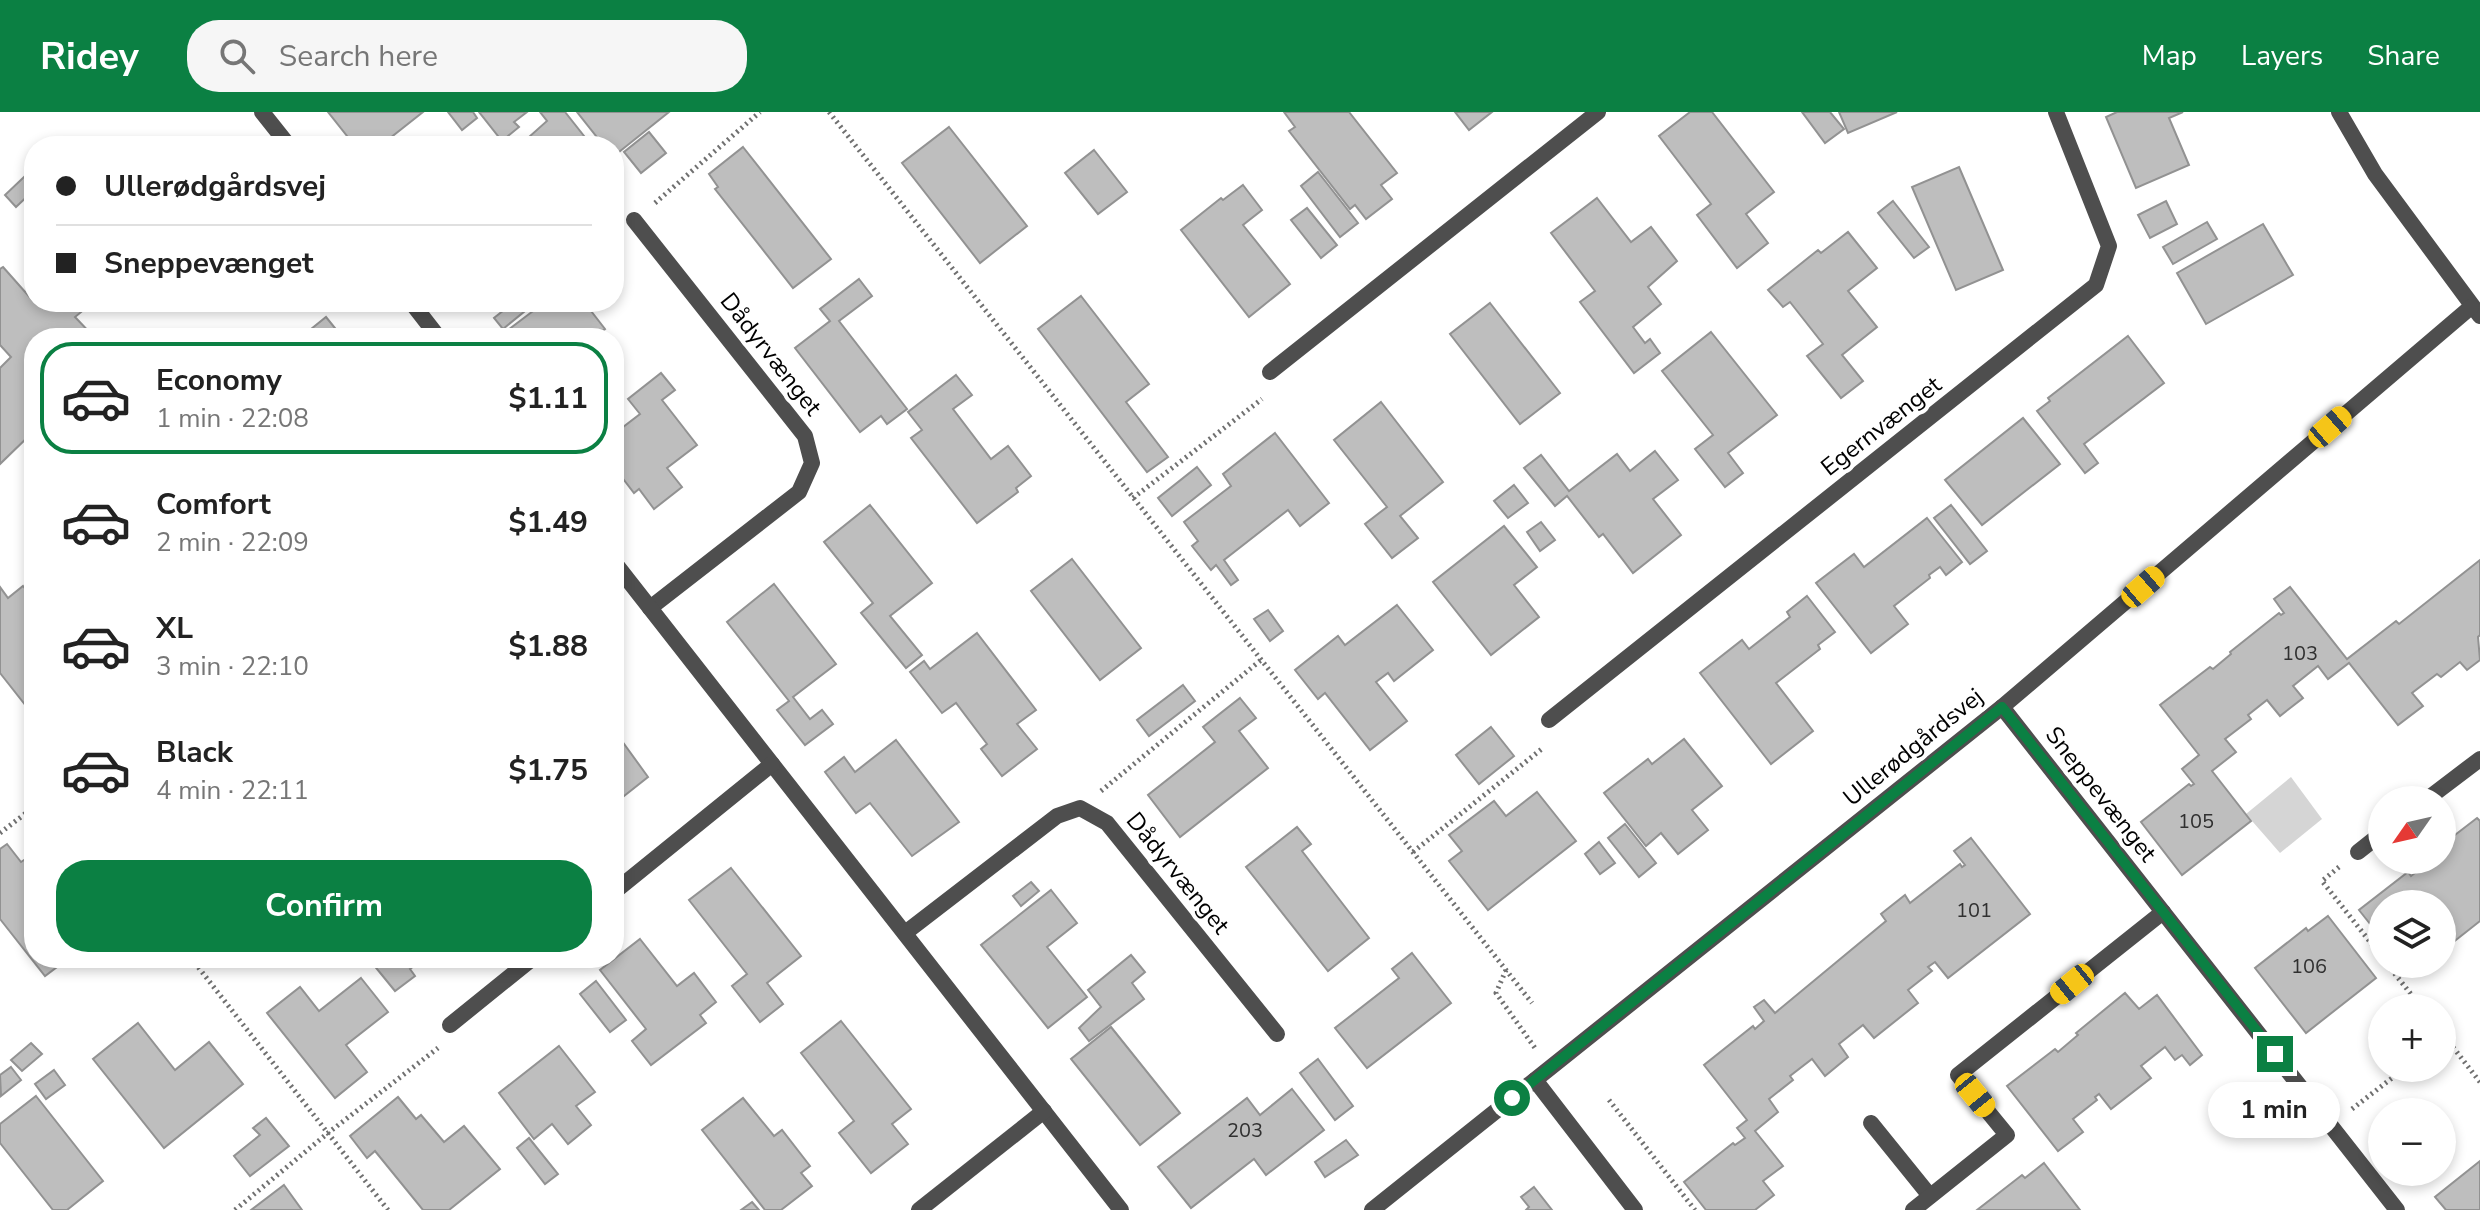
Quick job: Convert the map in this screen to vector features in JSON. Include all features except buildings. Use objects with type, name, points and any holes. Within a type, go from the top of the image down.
[{"type":"street","points":[[262,112],[281,136]]},
{"type":"street","points":[[1270,372],[1598,112]]},
{"type":"street","name":"Egernvænget","points":[[1549,720],[2096,285],[2109,246],[2056,112]]},
{"type":"street","name":"Ullerødgårdsvej","points":[[1372,1210],[2002,707],[2475,311],[2375,174],[2339,112]]},
{"type":"street","name":"Dådyrvænget","points":[[634,220],[805,436],[812,463],[799,492],[650,608]]},
{"type":"street","points":[[419,312],[431,328]]},
{"type":"street","points":[[624,575],[1121,1210]]},
{"type":"street","name":"Sneppevænget","points":[[2002,707],[2397,1210]]},
{"type":"street","points":[[2444,786],[2480,759]]},
{"type":"street","points":[[624,884],[772,764]]},
{"type":"street","points":[[905,933],[1057,816],[1080,808]]},
{"type":"street","name":"Dådyrvænget","points":[[1080,808],[1107,823],[1277,1034]]},
{"type":"street","points":[[2358,852],[2368,844]]},
{"type":"street","points":[[1913,1210],[2007,1135],[1958,1075],[2163,912]]},
{"type":"street","points":[[450,1025],[521,968]]},
{"type":"street","points":[[1535,1080],[1635,1210]]},
{"type":"street","points":[[919,1210],[1044,1111]]},
{"type":"street","points":[[1871,1123],[1930,1196]]},
{"type":"path","points":[[634,220],[760,112]]},
{"type":"path","points":[[829,112],[1532,1003]]},
{"type":"path","points":[[1133,498],[1269,393],[1270,372]]},
{"type":"path","points":[[1080,808],[1261,660]]},
{"type":"path","points":[[1413,852],[1548,744],[1549,720]]},
{"type":"path","points":[[0,833],[24,815]]},
{"type":"path","points":[[2358,852],[2322,881],[2368,939]]},
{"type":"path","points":[[199,968],[388,1210]]},
{"type":"path","points":[[1506,970],[1496,993],[1522,1031]]},
{"type":"path","points":[[2398,978],[2411,994]]},
{"type":"path","points":[[235,1210],[442,1045],[450,1025]]},
{"type":"path","points":[[2456,1053],[2480,1082]]},
{"type":"path","points":[[2351,1110],[2387,1082]]},
{"type":"path","points":[[1609,1100],[1695,1210]]},
{"type":"shaded area","points":[[2291,777],[2322,819],[2280,853],[2246,814]]},
{"type":"route","points":[[1512,1098],[2002,707],[2275,1054]]}]
